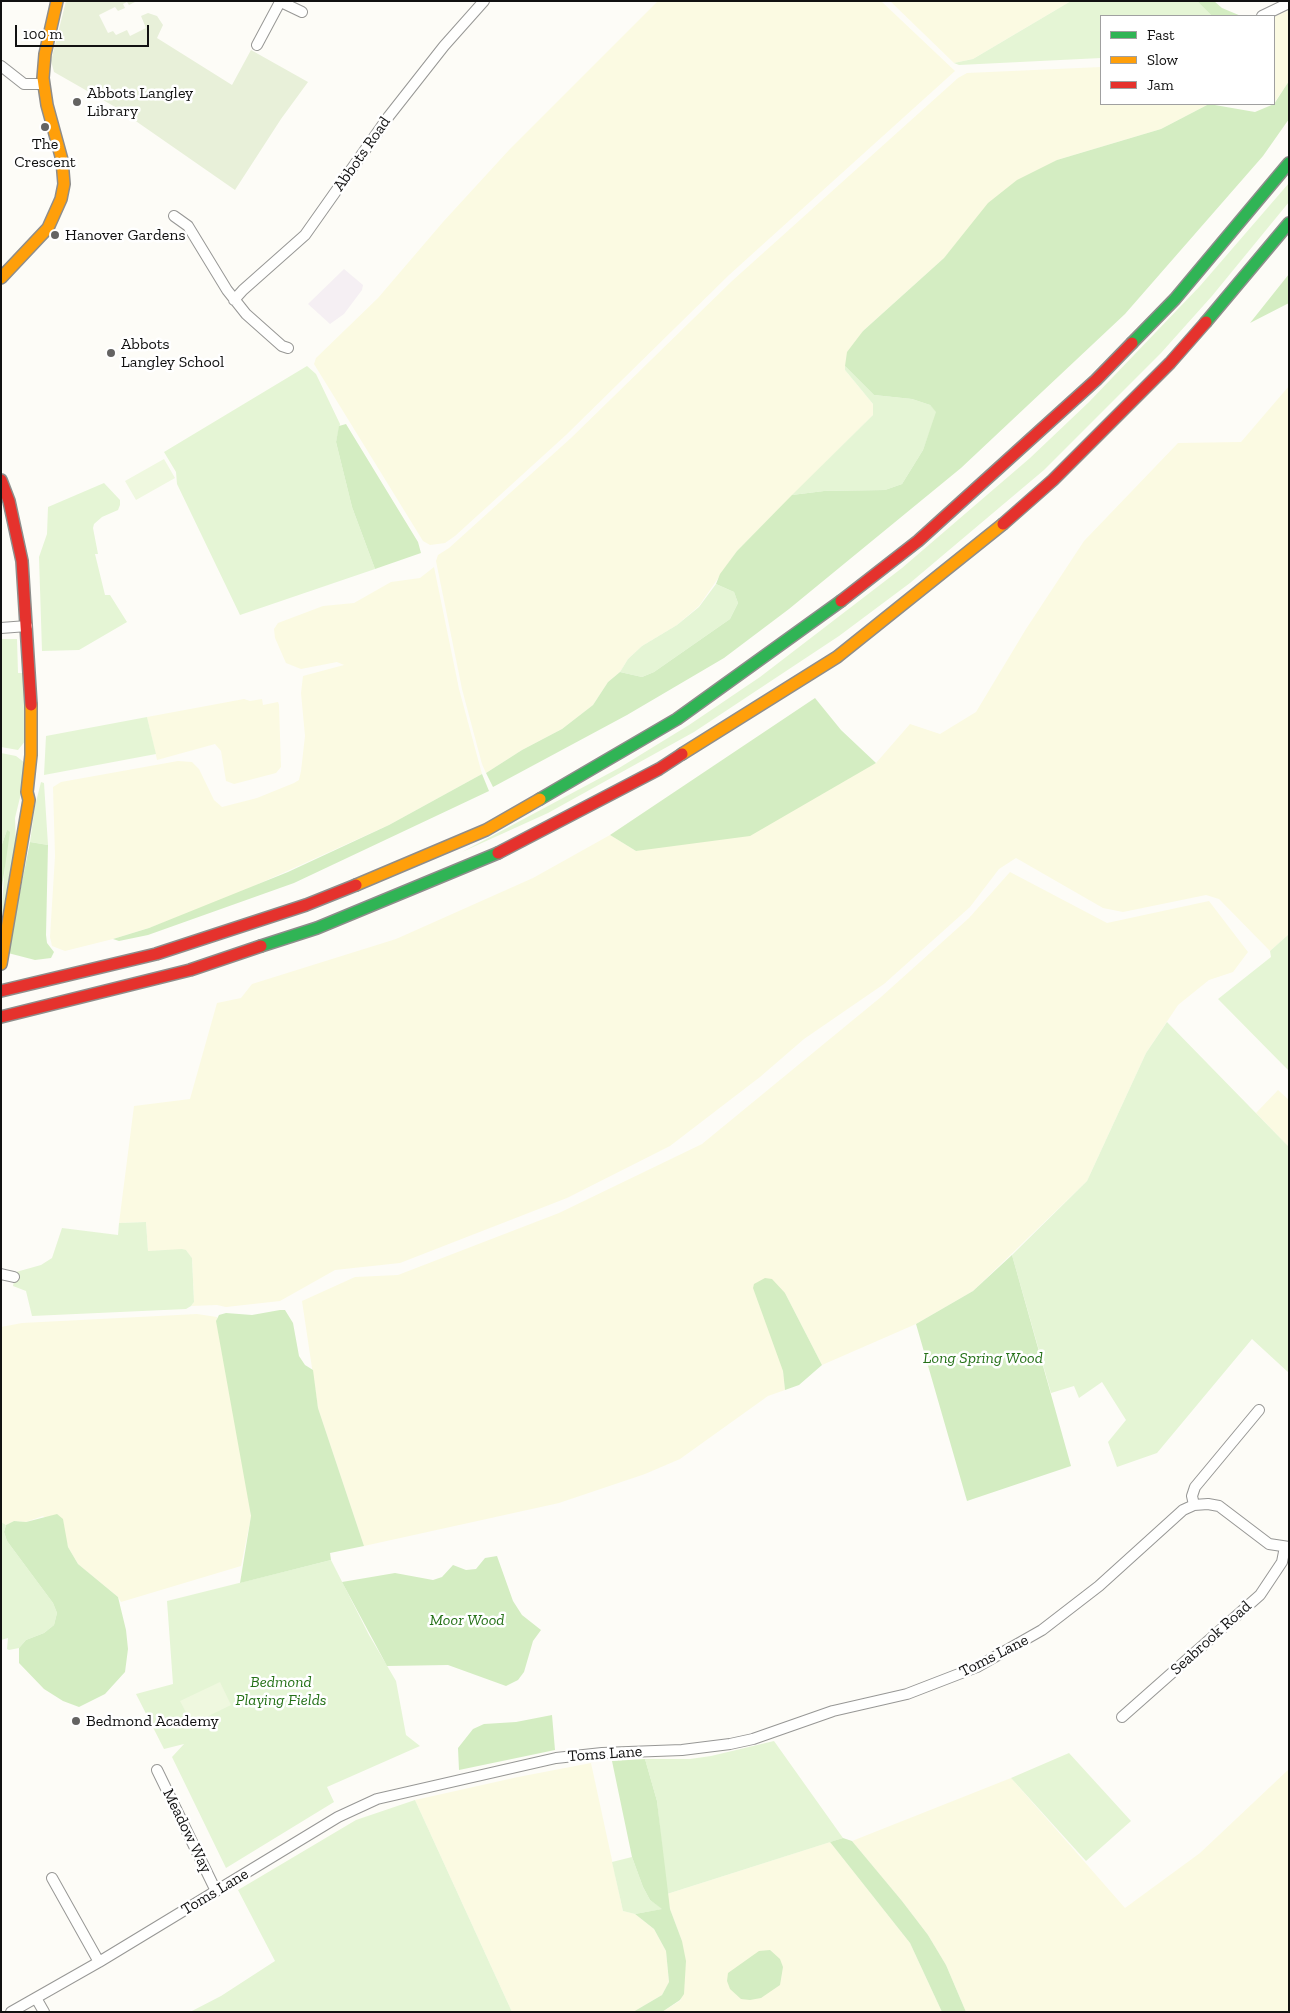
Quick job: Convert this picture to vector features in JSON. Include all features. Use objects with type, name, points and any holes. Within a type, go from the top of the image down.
[{"type":"main road","points":[[1,278],[48,228],[61,199],[65,174],[43,84],[45,54],[57,1]]},
{"type":"main road","points":[[1,991],[156,954],[306,905],[486,830],[677,719],[809,626],[918,541],[1096,380],[1174,299],[1289,163]]},
{"type":"main road","points":[[1,1017],[190,970],[317,928],[494,855],[660,769],[837,657],[1008,520],[1053,480],[1170,363],[1289,224]]},
{"type":"main road","points":[[1,480],[9,501],[22,561],[31,706],[27,792],[29,800],[1,964]]},
{"type":"street","name":"Abbots Road","points":[[234,300],[305,235],[394,110],[444,46],[484,1]]},
{"type":"street","points":[[257,45],[279,2],[302,12]]},
{"type":"street","points":[[1264,15],[1289,3]]},
{"type":"street","points":[[1,66],[21,82],[31,85],[43,84]]},
{"type":"street","points":[[174,216],[188,226],[234,300],[267,333],[282,346],[288,348]]},
{"type":"street","points":[[1,628],[27,626]]},
{"type":"street","points":[[1,1274],[14,1277]]},
{"type":"street","points":[[1259,1410],[1195,1486],[1192,1496],[1194,1505],[1208,1504],[1219,1506],[1264,1541],[1275,1546],[1287,1547]]},
{"type":"street","name":"Toms Lane","points":[[11,2012],[99,1962],[338,1817],[377,1798],[556,1758],[602,1753],[682,1750],[737,1742],[771,1733],[833,1711],[907,1694],[955,1676],[991,1660],[1042,1630],[1099,1586],[1183,1510],[1194,1505]]},
{"type":"street","name":"Seabrook Road","points":[[1122,1717],[1260,1595],[1282,1562],[1287,1547]]},
{"type":"street","name":"Meadow Way","points":[[158,1770],[216,1891]]},
{"type":"street","points":[[52,1878],[99,1962]]},
{"type":"street","points":[[36,1998],[44,2012]]},
{"type":"shaded area","points":[[344,269],[363,285],[362,290],[344,314],[330,324],[308,304]]},
{"type":"green space","points":[[66,1],[137,1],[129,5],[127,2],[123,4],[125,8],[118,11],[115,7],[99,15],[108,33],[113,31],[116,35],[127,30],[130,36],[146,28],[141,16],[148,13],[157,16],[163,25],[157,38],[232,85],[251,50],[308,82],[281,119],[235,190],[117,108],[54,72],[51,61]]},
{"type":"green space","points":[[658,1],[881,1],[955,71],[729,275],[566,435],[455,536],[445,543],[430,545],[423,541],[314,364],[316,358],[378,298],[443,222],[509,150]]},
{"type":"green space","points":[[890,1],[1071,1],[973,59],[954,63]]},
{"type":"green space","points":[[1071,1],[1197,1],[1211,15],[1100,15],[1100,58],[959,65],[954,63],[973,59]]},
{"type":"green space","points":[[1197,1],[1214,1],[1222,8],[1239,15],[1211,15]]},
{"type":"green space","points":[[1289,10],[1289,81],[1275,102],[1275,17]]},
{"type":"green space","points":[[1100,67],[1100,105],[1207,105],[1161,129],[1057,160],[965,234],[944,258],[863,331],[845,370],[873,404],[873,415],[737,551],[699,606],[677,625],[642,646],[628,659],[620,672],[608,682],[593,705],[562,729],[522,750],[486,773],[462,689],[436,561],[438,555],[449,548],[571,438],[732,281],[958,78],[967,73]]},
{"type":"green space","points":[[1289,81],[1289,119],[1263,156],[1125,314],[961,468],[789,609],[724,658],[627,715],[493,787],[486,773],[522,750],[562,729],[593,705],[608,682],[620,672],[642,677],[654,672],[730,619],[738,603],[734,592],[716,584],[720,574],[737,551],[792,495],[824,491],[885,490],[902,484],[923,450],[936,412],[930,405],[912,399],[874,395],[845,366],[847,352],[863,331],[944,258],[988,203],[1017,180],[1057,160],[1161,129],[1207,105],[1255,112],[1275,105]]},
{"type":"green space","points":[[1289,183],[1289,202],[1212,296],[1161,353],[1044,470],[910,583],[839,636],[694,732],[548,813],[462,852],[619,768],[689,725],[760,677],[902,568],[1030,458],[1089,402],[1200,286]]},
{"type":"green space","points":[[1289,274],[1289,303],[1250,323]]},
{"type":"green space","points":[[307,366],[316,374],[340,424],[336,442],[352,507],[375,569],[240,615],[177,484],[176,472],[164,452]]},
{"type":"green space","points":[[845,366],[874,395],[912,399],[930,405],[937,412],[923,450],[902,484],[885,490],[824,491],[792,495],[873,415],[873,404],[845,370]]},
{"type":"green space","points":[[1289,386],[1289,934],[1270,951],[1219,899],[1206,895],[1123,912],[1103,908],[1016,858],[999,869],[970,907],[884,984],[804,1039],[760,1077],[670,1146],[567,1198],[400,1263],[335,1270],[280,1301],[226,1307],[217,1305],[191,1306],[194,1302],[192,1258],[186,1250],[148,1251],[146,1222],[119,1223],[134,1106],[190,1099],[217,1003],[241,998],[252,984],[396,939],[533,878],[610,835],[636,851],[876,763],[910,724],[940,734],[976,712],[1026,629],[1084,541],[1178,443],[1241,442]]},
{"type":"green space","points":[[346,424],[418,542],[421,553],[375,569],[352,507],[336,442],[339,426]]},
{"type":"green space","points":[[164,459],[175,478],[136,500],[125,481]]},
{"type":"green space","points":[[104,483],[120,500],[120,505],[118,510],[102,517],[94,524],[93,528],[98,554],[95,554],[105,595],[110,595],[127,622],[79,650],[42,651],[39,557],[47,534],[48,507]]},
{"type":"green space","points":[[434,567],[459,689],[482,774],[389,825],[223,900],[149,928],[113,939],[65,951],[52,946],[50,937],[55,856],[53,787],[61,782],[178,761],[192,762],[199,769],[214,800],[222,807],[257,798],[294,783],[299,780],[305,736],[301,693],[303,676],[344,665],[337,662],[301,669],[286,663],[275,638],[274,629],[278,623],[323,606],[354,603],[391,582],[420,578]]},
{"type":"green space","points":[[716,584],[734,592],[738,603],[730,619],[654,672],[642,677],[620,672],[628,659],[642,646],[677,625],[699,607]]},
{"type":"green space","points":[[1,639],[17,639],[18,673],[26,673],[26,740],[18,750],[1,747]]},
{"type":"green space","points":[[815,698],[841,730],[876,763],[750,836],[636,851],[610,835]]},
{"type":"green space","points":[[244,699],[250,701],[262,699],[263,705],[278,702],[281,767],[276,773],[234,784],[226,781],[221,751],[215,744],[157,760],[147,717]]},
{"type":"green space","points":[[147,717],[156,754],[44,775],[46,736]]},
{"type":"green space","points":[[1,753],[16,756],[25,763],[24,781],[15,818],[16,843],[1,922],[7,830],[1,847]]},
{"type":"green space","points":[[482,774],[489,791],[294,883],[148,935],[119,941],[113,939],[149,928],[288,872],[389,825]]},
{"type":"green space","points":[[41,782],[44,783],[48,845],[30,842],[35,806]]},
{"type":"green space","points":[[7,830],[10,832],[1,894],[1,847]]},
{"type":"green space","points":[[30,842],[48,845],[46,935],[47,943],[54,952],[51,958],[35,960],[8,953]]},
{"type":"green space","points":[[1010,872],[1107,923],[1209,901],[1248,952],[1233,972],[1209,980],[1178,1005],[1146,1053],[1087,1181],[973,1291],[916,1324],[822,1365],[785,1293],[783,1371],[785,1390],[768,1396],[680,1459],[645,1474],[559,1503],[364,1546],[318,1408],[302,1301],[355,1277],[398,1275],[559,1213],[702,1144],[881,997],[969,918]]},
{"type":"green space","points":[[1289,934],[1289,1071],[1218,999],[1271,957],[1270,951]]},
{"type":"green space","points":[[1167,1022],[1289,1147],[1289,1373],[1252,1339],[1157,1453],[1117,1467],[1108,1442],[1126,1420],[1102,1382],[1079,1398],[1074,1386],[1051,1393],[1012,1255],[1087,1181],[1146,1053]]},
{"type":"green space","points":[[1278,1090],[1289,1100],[1289,1147],[1256,1113]]},
{"type":"green space","points":[[146,1222],[148,1251],[182,1249],[186,1250],[192,1258],[194,1302],[191,1306],[186,1309],[32,1316],[26,1291],[13,1286],[16,1272],[41,1265],[52,1258],[62,1228],[118,1235],[119,1223]]},
{"type":"green space","name":"Long Spring Wood","points":[[1012,1255],[1071,1466],[967,1501],[916,1324],[973,1291]]},
{"type":"green space","points":[[765,1278],[772,1279],[785,1293],[822,1365],[799,1385],[785,1390],[783,1371],[753,1288],[754,1284]]},
{"type":"green space","points":[[285,1310],[293,1323],[299,1356],[305,1365],[313,1370],[318,1408],[364,1546],[330,1553],[331,1560],[240,1583],[251,1516],[216,1321],[219,1315],[226,1313],[252,1315]]},
{"type":"green space","points":[[197,1314],[217,1317],[251,1517],[241,1566],[121,1602],[118,1597],[78,1564],[68,1547],[65,1535],[43,1516],[26,1522],[14,1521],[6,1525],[1,1522],[1,1327],[22,1323]]},
{"type":"green space","points":[[57,1514],[63,1519],[68,1547],[78,1564],[118,1597],[126,1630],[128,1649],[125,1672],[105,1694],[79,1707],[63,1701],[44,1689],[19,1663],[19,1648],[26,1640],[44,1633],[54,1625],[57,1613],[53,1603],[7,1541],[4,1532],[6,1525],[14,1521],[26,1522]]},
{"type":"green space","points":[[1,1522],[6,1525],[4,1532],[7,1541],[53,1603],[57,1613],[54,1625],[44,1633],[26,1640],[19,1648],[9,1650],[7,1649],[8,1638],[1,1640]]},
{"type":"green space","name":"Moor Wood","points":[[497,1556],[513,1601],[522,1615],[541,1630],[533,1641],[524,1672],[518,1680],[506,1686],[448,1665],[387,1666],[342,1582],[395,1573],[433,1580],[442,1577],[453,1565],[466,1570],[476,1569],[485,1558]]},
{"type":"green space","name":"Bedmond Playing Fields","points":[[331,1560],[369,1635],[396,1681],[406,1735],[420,1746],[327,1787],[334,1802],[226,1868],[172,1757],[184,1744],[164,1749],[136,1694],[173,1684],[167,1601]]},
{"type":"green space","points":[[220,1682],[231,1705],[192,1724],[180,1701]]},
{"type":"green space","points":[[552,1715],[555,1750],[459,1770],[458,1748],[473,1729],[484,1724],[516,1722]]},
{"type":"green space","points":[[774,1741],[843,1838],[667,1894],[657,1801],[645,1759],[690,1759]]},
{"type":"green space","points":[[1069,1753],[1131,1821],[1086,1861],[1011,1778]]},
{"type":"green space","points":[[645,1759],[657,1801],[670,1909],[682,1941],[686,1961],[684,1994],[680,2000],[662,2012],[633,2012],[662,1995],[669,1982],[666,1951],[654,1929],[635,1914],[662,1909],[650,1900],[632,1857],[612,1761]]},
{"type":"green space","points":[[591,1763],[623,1911],[635,1914],[654,1929],[666,1951],[669,1983],[662,1995],[633,2012],[512,2012],[415,1800]]},
{"type":"green space","points":[[1289,1769],[1289,2012],[966,2012],[946,1965],[928,1935],[852,1841],[1011,1778],[1125,1908],[1200,1853]]},
{"type":"green space","points":[[415,1800],[512,2012],[190,2012],[221,1996],[275,1961],[238,1890],[356,1820]]},
{"type":"green space","points":[[843,1838],[852,1841],[928,1935],[946,1965],[966,2012],[942,2012],[910,1943],[830,1842]]},
{"type":"green space","points":[[830,1842],[910,1943],[942,2012],[662,2012],[681,2000],[682,1941],[670,1909],[667,1894]]},
{"type":"green space","points":[[632,1857],[650,1900],[663,1909],[635,1914],[623,1911],[612,1862]]},
{"type":"green space","points":[[770,1950],[780,1959],[783,1967],[780,1985],[761,1998],[741,1999],[730,1989],[727,1981],[728,1973],[759,1951]]},
{"type":"traffic: fast","points":[[1132,343],[1175,299],[1289,163]]},
{"type":"traffic: fast","points":[[1206,322],[1289,223]]},
{"type":"traffic: fast","points":[[540,799],[677,719],[841,601]]},
{"type":"traffic: fast","points":[[261,946],[317,928],[498,853]]},
{"type":"traffic: slow","points":[[1,278],[48,228],[61,199],[64,184],[62,160],[47,105],[43,78],[45,54],[57,1]]},
{"type":"traffic: slow","points":[[682,754],[837,657],[1003,524]]},
{"type":"traffic: slow","points":[[1,964],[29,800],[27,792],[31,755],[31,705]]},
{"type":"traffic: slow","points":[[356,885],[486,830],[540,799]]},
{"type":"traffic: jam","points":[[1003,524],[1053,480],[1170,363],[1206,322]]},
{"type":"traffic: jam","points":[[841,601],[918,541],[1096,380],[1132,343]]},
{"type":"traffic: jam","points":[[1,480],[9,501],[22,561],[31,705]]},
{"type":"traffic: jam","points":[[498,853],[659,769],[682,754]]},
{"type":"traffic: jam","points":[[1,991],[156,954],[306,905],[356,885]]},
{"type":"traffic: jam","points":[[1,1017],[190,970],[261,946]]},
{"type":"place","name":"Abbots Langley Library","points":[[77,102]]},
{"type":"place","name":"The Crescent","points":[[45,127]]},
{"type":"place","name":"Hanover Gardens","points":[[55,235]]},
{"type":"place","name":"Abbots Langley School","points":[[111,353]]},
{"type":"place","name":"Bedmond Academy","points":[[76,1721]]}]
